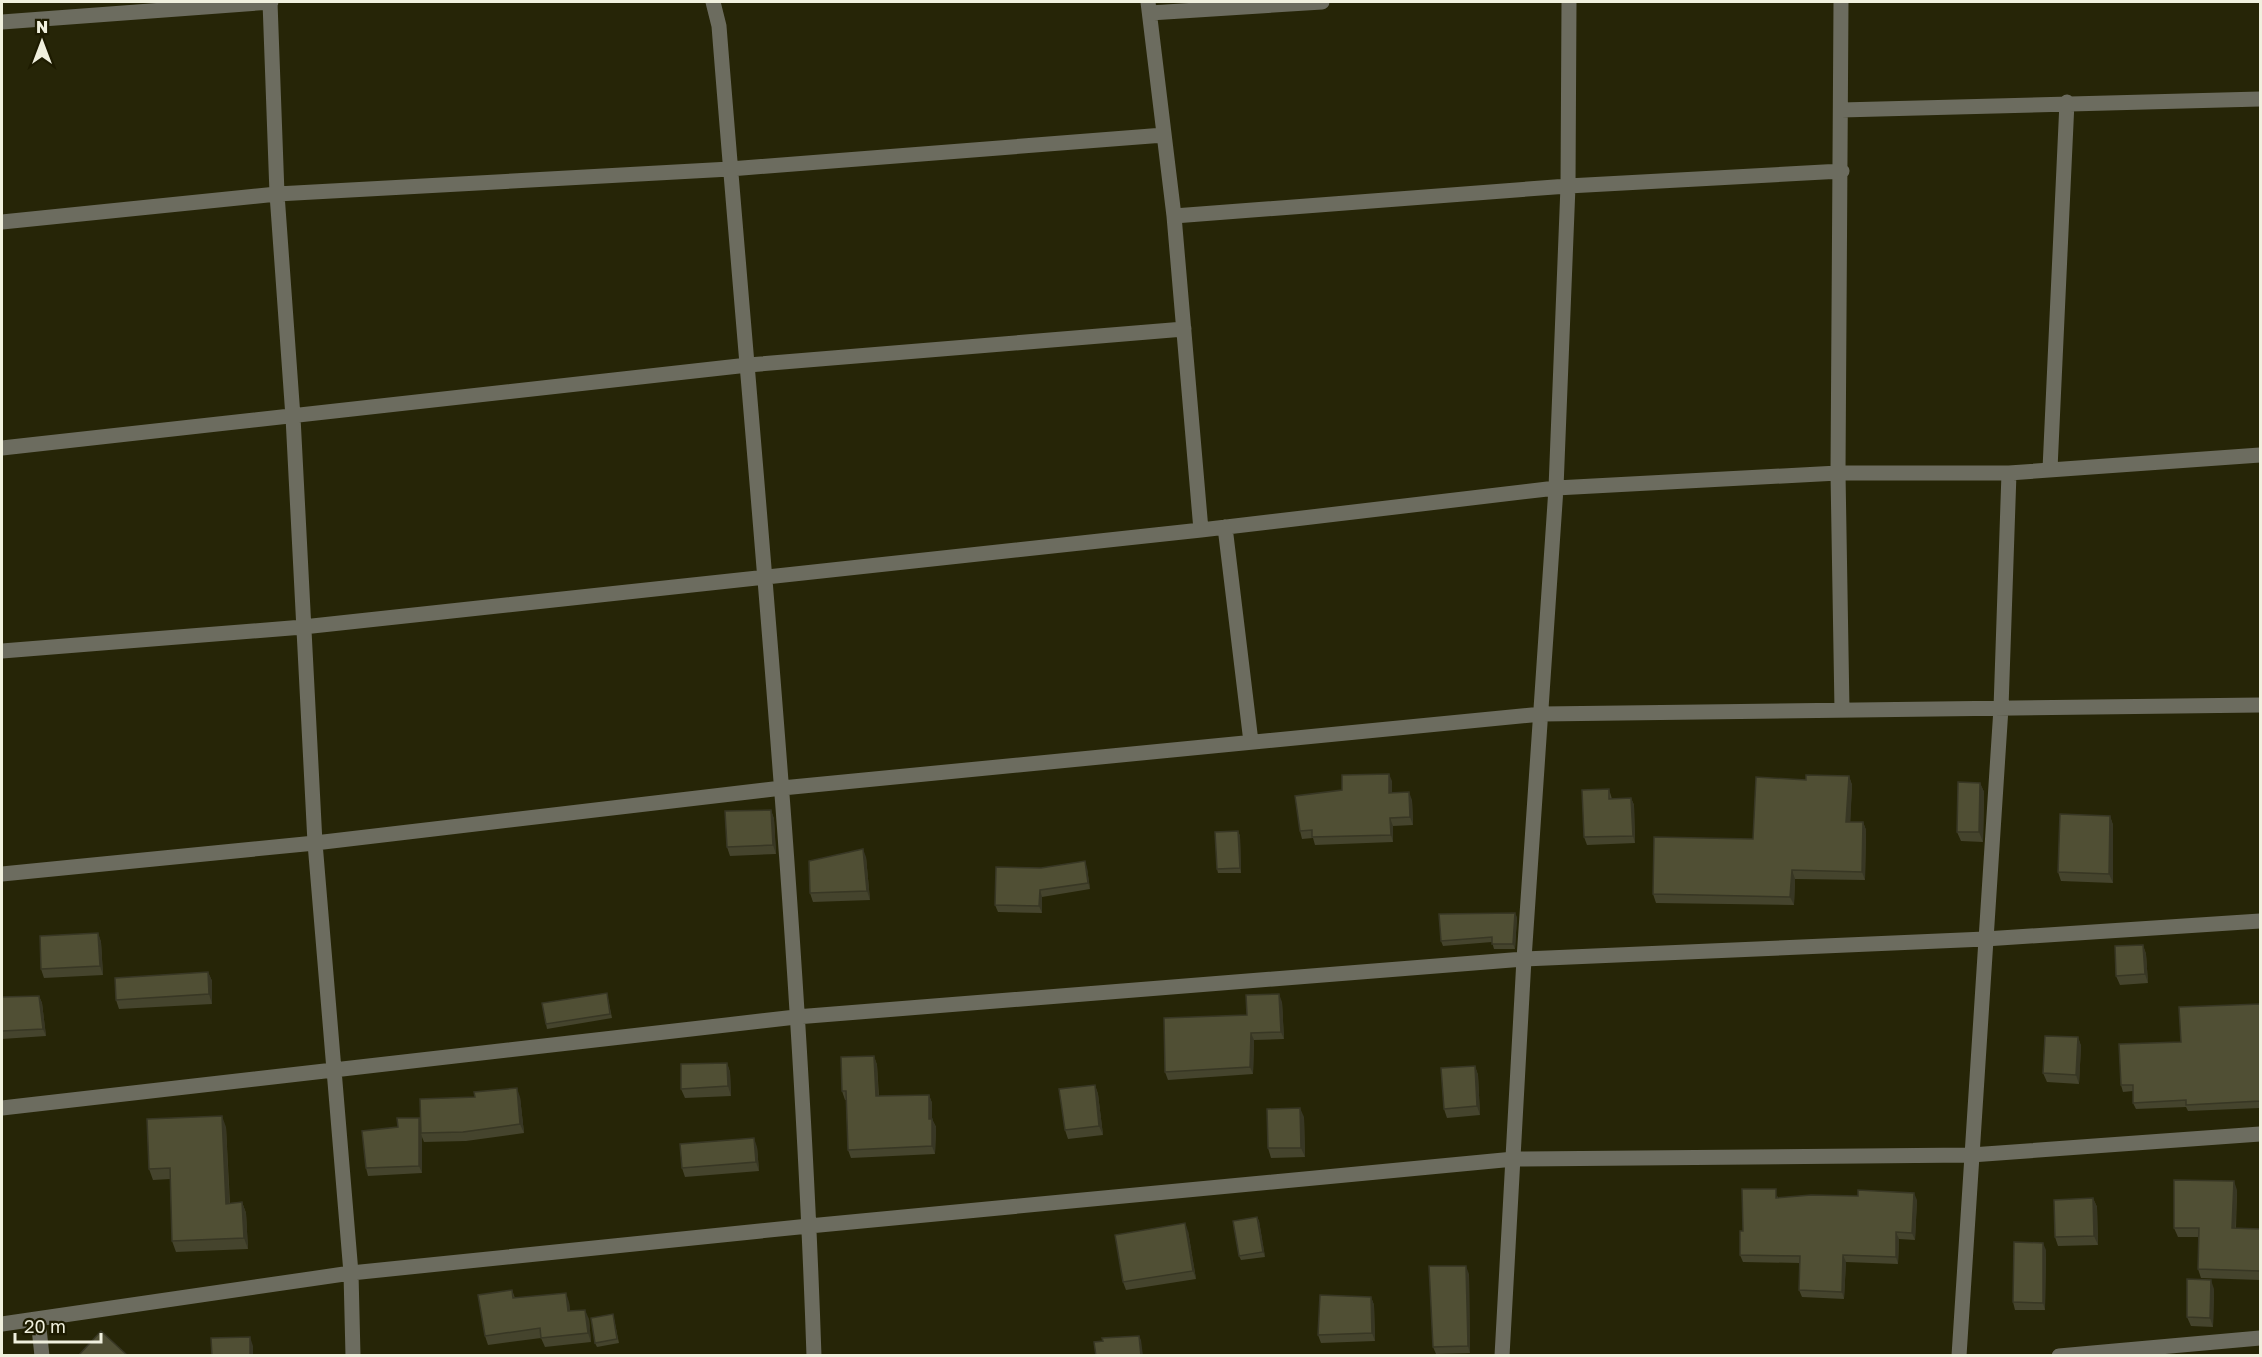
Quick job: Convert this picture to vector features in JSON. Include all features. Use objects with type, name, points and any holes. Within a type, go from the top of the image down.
[{"type":"street","points":[[2,22],[270,2],[277,194],[293,417],[315,843],[351,1273],[353,1356]]},
{"type":"street","points":[[714,2],[719,26],[782,788],[810,1226],[814,1356]]},
{"type":"street","points":[[1201,530],[1174,216],[1149,7],[1322,2]]},
{"type":"street","points":[[1502,1356],[1524,959],[1556,488],[1568,186],[1569,2]]},
{"type":"street","points":[[1841,2],[1842,171],[1838,473],[1842,710]]},
{"type":"street","points":[[1841,110],[2067,102],[2260,99]]},
{"type":"street","points":[[2050,469],[2067,102]]},
{"type":"street","points":[[2,222],[277,194],[730,169],[1164,135]]},
{"type":"street","points":[[1174,216],[1568,186],[1842,171]]},
{"type":"street","points":[[2,448],[748,364],[1184,329]]},
{"type":"street","points":[[2,651],[303,627],[1201,530],[1556,488],[1838,473],[2009,472],[2260,455]]},
{"type":"street","points":[[1959,1356],[2001,708],[2009,472]]},
{"type":"street","points":[[1225,527],[1251,742]]},
{"type":"street","points":[[2,874],[315,843],[782,788],[1542,714],[2260,705]]},
{"type":"street","points":[[2,1108],[796,1017],[1524,959],[1985,939],[2260,921]]},
{"type":"street","points":[[2,1324],[351,1273],[810,1226],[1514,1159],[1971,1155],[2260,1134]]},
{"type":"street","points":[[38,1318],[42,1356]]},
{"type":"street","points":[[2059,1356],[2260,1338]]},
{"type":"building","points":[[1389,774],[1389,793],[1409,792],[1410,817],[1390,818],[1391,835],[1312,837],[1312,830],[1300,831],[1295,796],[1342,790],[1342,775]]},
{"type":"building","points":[[1806,775],[1849,776],[1846,822],[1863,822],[1862,872],[1792,870],[1790,897],[1653,894],[1654,837],[1753,839],[1756,777],[1806,780]]},
{"type":"building","points":[[1958,782],[1980,783],[1979,832],[1957,832]]},
{"type":"building","points":[[1609,789],[1609,799],[1631,798],[1633,836],[1584,837],[1582,790]]},
{"type":"building","points":[[771,810],[773,845],[727,847],[725,811]]},
{"type":"building","points":[[2060,814],[2110,816],[2109,874],[2058,872]]},
{"type":"building","points":[[1238,831],[1240,868],[1217,869],[1215,832]]},
{"type":"building","points":[[863,849],[867,891],[810,893],[809,861]]},
{"type":"building","points":[[1085,861],[1088,883],[1040,890],[1039,906],[995,905],[996,867],[1041,868]]},
{"type":"building","points":[[1515,913],[1513,944],[1492,944],[1492,937],[1441,941],[1439,914]]},
{"type":"building","points":[[98,933],[100,966],[41,969],[40,936]]},
{"type":"building","points":[[2143,945],[2145,974],[2116,976],[2115,946]]},
{"type":"building","points":[[208,972],[209,994],[116,1000],[115,978]]},
{"type":"building","points":[[607,993],[610,1014],[546,1024],[542,1003]]},
{"type":"building","points":[[1279,994],[1281,1032],[1251,1033],[1250,1067],[1165,1072],[1164,1018],[1247,1015],[1246,995]]},
{"type":"building","points":[[39,996],[43,1029],[2,1031],[2,997]]},
{"type":"building","points":[[2260,1004],[2260,1101],[2186,1105],[2186,1100],[2133,1103],[2133,1085],[2121,1085],[2119,1044],[2181,1042],[2179,1007]]},
{"type":"building","points":[[2045,1036],[2078,1037],[2076,1075],[2043,1073]]},
{"type":"building","points":[[874,1056],[876,1096],[929,1095],[932,1146],[848,1150],[846,1091],[842,1091],[841,1057]]},
{"type":"building","points":[[727,1063],[728,1086],[681,1089],[681,1064]]},
{"type":"building","points":[[1475,1066],[1477,1106],[1444,1109],[1441,1068]]},
{"type":"building","points":[[1095,1085],[1099,1126],[1065,1130],[1059,1089]]},
{"type":"building","points":[[517,1088],[520,1124],[463,1132],[421,1133],[420,1099],[475,1097],[474,1092]]},
{"type":"building","points":[[1300,1108],[1301,1148],[1268,1148],[1267,1109]]},
{"type":"building","points":[[222,1116],[226,1204],[242,1202],[244,1238],[172,1241],[170,1168],[149,1169],[147,1119]]},
{"type":"building","points":[[397,1118],[419,1118],[419,1166],[366,1168],[362,1131],[398,1127]]},
{"type":"building","points":[[754,1138],[756,1162],[682,1168],[680,1144]]},
{"type":"building","points":[[2174,1180],[2234,1181],[2232,1228],[2260,1229],[2260,1271],[2198,1269],[2199,1228],[2174,1228]]},
{"type":"building","points":[[1742,1189],[1776,1189],[1776,1198],[1811,1195],[1858,1196],[1858,1190],[1914,1193],[1912,1233],[1896,1232],[1896,1257],[1843,1255],[1842,1292],[1799,1290],[1800,1256],[1740,1255],[1740,1231],[1743,1231]]},
{"type":"building","points":[[2093,1198],[2094,1236],[2055,1237],[2054,1200]]},
{"type":"building","points":[[1257,1217],[1263,1252],[1239,1256],[1233,1221]]},
{"type":"building","points":[[1185,1223],[1193,1271],[1123,1282],[1115,1235]]},
{"type":"building","points":[[2014,1242],[2043,1243],[2043,1303],[2013,1302]]},
{"type":"building","points":[[1429,1266],[1466,1266],[1468,1346],[1433,1347]]},
{"type":"building","points":[[2187,1279],[2211,1280],[2210,1318],[2187,1317]]},
{"type":"building","points":[[512,1290],[513,1298],[566,1293],[568,1311],[585,1310],[588,1333],[541,1338],[540,1328],[485,1336],[478,1295]]},
{"type":"building","points":[[1320,1295],[1371,1297],[1372,1333],[1318,1335]]},
{"type":"building","points":[[613,1314],[617,1339],[595,1343],[591,1318]]},
{"type":"building","points":[[101,1331],[128,1356],[78,1356]]},
{"type":"building","points":[[1139,1336],[1141,1356],[1096,1356],[1094,1342],[1103,1341],[1102,1338]]},
{"type":"building","points":[[250,1337],[250,1356],[212,1356],[211,1338]]}]
